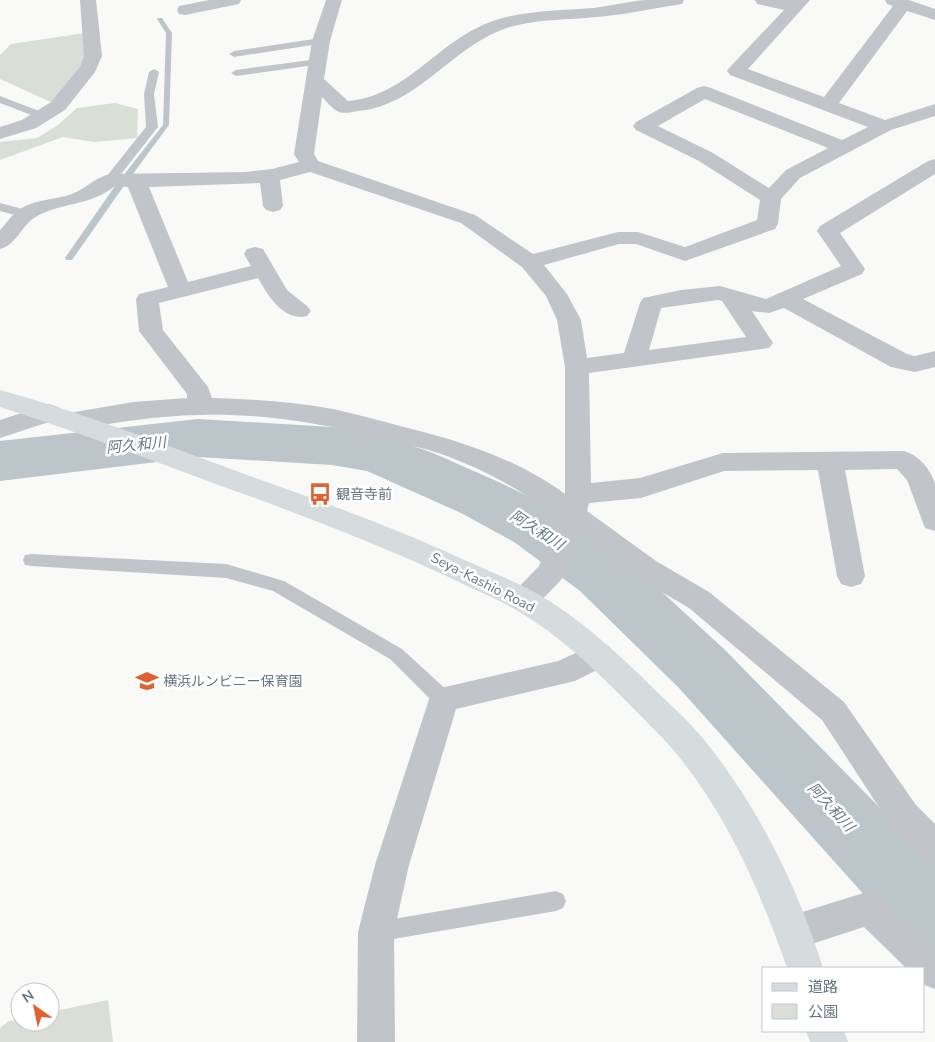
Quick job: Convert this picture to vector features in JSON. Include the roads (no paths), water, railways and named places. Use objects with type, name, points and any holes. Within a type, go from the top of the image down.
[{"type":"main road","name":"Seya-Kashio Road","points":[[0,398],[83,424],[177,460],[325,512],[410,546],[524,600],[557,622],[624,678],[690,747],[726,795],[766,865],[794,932],[805,967]]},
{"type":"street","points":[[0,133],[29,124],[58,106],[89,68],[93,56],[88,0]]},
{"type":"street","points":[[185,10],[233,0]]},
{"type":"street","points":[[310,165],[304,154],[318,61],[334,0]]},
{"type":"street","points":[[318,61],[343,107],[354,108],[385,98],[410,86],[471,39],[491,28],[534,17],[590,13],[676,0]]},
{"type":"street","points":[[763,0],[798,4]]},
{"type":"street","points":[[828,105],[898,2],[935,15]]},
{"type":"street","points":[[798,4],[736,70],[884,126]]},
{"type":"street","points":[[771,198],[706,157],[643,126],[704,92],[845,148]]},
{"type":"street","points":[[530,262],[618,238],[638,238],[685,254],[767,224],[771,198],[794,174],[884,126],[935,110]]},
{"type":"street","points":[[0,243],[26,214],[43,207],[79,198],[100,188],[110,180],[136,182],[269,177],[294,172],[310,165],[468,219],[530,262],[556,294],[569,320],[577,367],[574,511],[551,572],[524,600]]},
{"type":"street","points":[[634,360],[651,304],[681,297],[720,293],[753,304],[769,306],[854,269],[828,231],[935,165]]},
{"type":"street","points":[[269,177],[274,206]]},
{"type":"street","points":[[136,182],[182,291]]},
{"type":"street","points":[[200,406],[199,393],[151,332],[147,299],[182,291],[259,261],[278,294],[299,311]]},
{"type":"street","points":[[577,367],[761,343],[731,297]]},
{"type":"street","points":[[785,299],[900,361],[914,364],[935,360]]},
{"type":"street","points":[[83,424],[133,411],[200,406],[262,408],[334,418],[445,446],[495,466],[542,490],[574,511],[646,569],[699,600],[833,711],[904,816],[935,848]]},
{"type":"street","points":[[0,429],[49,413]]},
{"type":"street","points":[[574,511],[723,462],[904,460],[927,477],[935,521]]},
{"type":"street","points":[[830,461],[851,576]]},
{"type":"street","points":[[376,1042],[376,932],[392,865],[443,699],[564,672],[598,655]]},
{"type":"street","points":[[794,932],[870,908],[935,971]]},
{"type":"lane","points":[[234,54],[318,61]]},
{"type":"lane","points":[[236,73],[318,61]]},
{"type":"lane","points":[[110,180],[152,127],[149,94],[154,72]]},
{"type":"lane","points":[[0,99],[43,116]]},
{"type":"lane","points":[[0,207],[26,214]]},
{"type":"lane","points":[[31,560],[226,571],[278,586],[396,654],[443,699]]},
{"type":"lane","points":[[376,932],[556,901]]},
{"type":"waterway","points":[[69,258],[118,188],[166,125],[169,33],[160,19]]},
{"type":"waterway","name":"阿久和川","points":[[0,461],[198,438],[332,446],[376,453],[413,467],[481,498],[535,526],[602,574],[702,669],[935,918]]},
{"type":"place","name":"観音寺前","points":[[320,494]]},
{"type":"place","name":"横浜ルンビニー保育園","points":[[147,681]]}]
